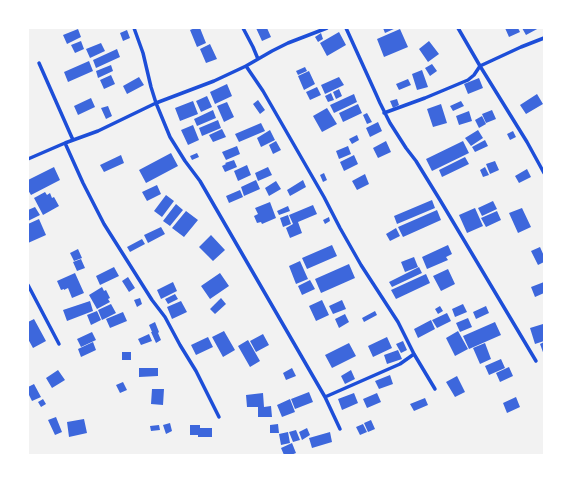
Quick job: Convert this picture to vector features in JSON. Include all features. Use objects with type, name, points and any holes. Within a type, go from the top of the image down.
[{"type":"street","points":[[134,28],[143,53],[156,103],[170,137],[200,181],[325,397],[340,429]]},
{"type":"street","points":[[243,28],[254,47],[258,59]]},
{"type":"street","points":[[28,159],[98,131],[156,103],[214,81],[246,66],[288,43],[327,28]]},
{"type":"street","points":[[346,28],[384,113],[397,135],[416,161],[536,361]]},
{"type":"street","points":[[458,28],[544,173]]},
{"type":"street","points":[[384,113],[468,80],[474,75],[480,66],[544,38]]},
{"type":"street","points":[[39,63],[73,140]]},
{"type":"street","points":[[246,66],[263,91],[324,197],[340,228],[398,322],[414,354],[435,389]]},
{"type":"street","points":[[65,143],[104,224],[152,300],[165,317],[196,370],[219,417]]},
{"type":"street","points":[[28,285],[59,344]]},
{"type":"street","points":[[325,397],[400,364],[414,354]]},
{"type":"building","points":[[200,28],[206,43],[197,47],[190,30]]},
{"type":"building","points":[[256,28],[267,28],[271,37],[262,41]]},
{"type":"building","points":[[383,28],[396,28],[385,33]]},
{"type":"building","points":[[505,28],[518,28],[520,32],[509,37]]},
{"type":"building","points":[[522,28],[539,28],[526,35]]},
{"type":"building","points":[[78,29],[81,37],[67,44],[63,35]]},
{"type":"building","points":[[400,29],[408,47],[384,57],[377,39]]},
{"type":"building","points":[[127,30],[130,38],[123,41],[120,33]]},
{"type":"building","points":[[339,32],[346,45],[327,56],[320,43]]},
{"type":"building","points":[[321,33],[323,39],[318,42],[315,37]]},
{"type":"building","points":[[81,41],[84,49],[75,53],[71,45]]},
{"type":"building","points":[[429,41],[439,54],[428,62],[419,49]]},
{"type":"building","points":[[101,43],[105,51],[90,58],[86,49]]},
{"type":"building","points":[[210,44],[217,59],[206,63],[200,49]]},
{"type":"building","points":[[117,49],[120,57],[96,68],[93,60]]},
{"type":"building","points":[[89,61],[93,71],[68,82],[64,72]]},
{"type":"building","points":[[432,64],[437,71],[430,76],[425,68]]},
{"type":"building","points":[[111,65],[113,71],[98,78],[96,71]]},
{"type":"building","points":[[305,67],[307,71],[298,75],[296,71]]},
{"type":"building","points":[[422,70],[428,87],[417,90],[412,74]]},
{"type":"building","points":[[309,71],[315,84],[304,90],[298,76]]},
{"type":"building","points":[[111,75],[115,84],[104,89],[100,80]]},
{"type":"building","points":[[139,77],[144,85],[127,94],[123,86]]},
{"type":"building","points":[[339,77],[344,85],[325,94],[321,85]]},
{"type":"building","points":[[479,78],[483,88],[468,94],[464,84]]},
{"type":"building","points":[[408,79],[411,85],[399,90],[396,84]]},
{"type":"building","points":[[227,84],[232,96],[215,104],[210,92]]},
{"type":"building","points":[[317,87],[321,95],[310,100],[306,92]]},
{"type":"building","points":[[339,89],[342,96],[336,99],[333,92]]},
{"type":"building","points":[[331,93],[334,100],[328,102],[325,96]]},
{"type":"building","points":[[354,94],[357,102],[334,113],[330,105]]},
{"type":"building","points":[[537,94],[543,104],[526,114],[520,105]]},
{"type":"building","points":[[207,96],[212,107],[201,112],[196,101]]},
{"type":"building","points":[[91,98],[95,107],[78,115],[74,106]]},
{"type":"building","points":[[397,99],[399,105],[393,108],[390,101]]},
{"type":"building","points":[[258,100],[265,110],[260,114],[253,104]]},
{"type":"building","points":[[193,101],[198,114],[180,121],[175,108]]},
{"type":"building","points":[[461,101],[464,106],[453,111],[450,106]]},
{"type":"building","points":[[227,102],[234,117],[224,122],[217,106]]},
{"type":"building","points":[[358,104],[362,113],[343,122],[339,113]]},
{"type":"building","points":[[441,104],[447,123],[433,127],[427,109]]},
{"type":"building","points":[[108,106],[112,116],[106,119],[101,108]]},
{"type":"building","points":[[327,108],[337,124],[322,132],[313,116]]},
{"type":"building","points":[[213,110],[216,118],[197,126],[194,119]]},
{"type":"building","points":[[492,110],[496,119],[486,123],[482,114]]},
{"type":"building","points":[[469,111],[472,121],[459,125],[456,116]]},
{"type":"building","points":[[367,113],[372,122],[367,124],[363,115]]},
{"type":"building","points":[[482,116],[486,124],[479,128],[475,120]]},
{"type":"building","points":[[218,120],[221,128],[202,136],[199,128]]},
{"type":"building","points":[[378,122],[382,131],[370,137],[366,128]]},
{"type":"building","points":[[261,123],[265,131],[239,142],[235,134]]},
{"type":"building","points":[[193,125],[199,140],[188,145],[181,130]]},
{"type":"building","points":[[222,129],[226,137],[213,142],[209,135]]},
{"type":"building","points":[[270,130],[275,140],[261,147],[257,138]]},
{"type":"building","points":[[478,130],[483,138],[471,146],[465,138]]},
{"type":"building","points":[[513,131],[516,137],[510,140],[507,134]]},
{"type":"building","points":[[357,135],[359,140],[352,144],[349,139]]},
{"type":"building","points":[[485,140],[488,146],[475,152],[472,147]]},
{"type":"building","points":[[276,141],[281,150],[273,154],[269,145]]},
{"type":"building","points":[[386,141],[391,152],[378,158],[373,148]]},
{"type":"building","points":[[463,141],[469,153],[432,171],[426,159]]},
{"type":"building","points":[[237,146],[240,154],[226,160],[222,152]]},
{"type":"building","points":[[348,146],[351,154],[339,159],[336,151]]},
{"type":"building","points":[[171,153],[178,166],[146,183],[139,170]]},
{"type":"building","points":[[197,153],[199,157],[192,160],[190,156]]},
{"type":"building","points":[[121,155],[124,163],[104,172],[100,165]]},
{"type":"building","points":[[354,155],[358,164],[344,171],[340,162]]},
{"type":"building","points":[[465,157],[469,164],[442,177],[439,170]]},
{"type":"building","points":[[234,160],[237,167],[225,172],[222,166],[226,164],[225,163]]},
{"type":"building","points":[[495,161],[499,170],[490,174],[486,164]]},
{"type":"building","points":[[247,165],[251,175],[238,181],[234,171]]},
{"type":"building","points":[[54,167],[60,180],[31,195],[28,190],[28,180]]},
{"type":"building","points":[[268,167],[272,175],[258,181],[255,173]]},
{"type":"building","points":[[485,167],[489,175],[483,177],[480,170]]},
{"type":"building","points":[[527,169],[531,177],[519,183],[515,176]]},
{"type":"building","points":[[324,173],[327,180],[323,182],[320,175]]},
{"type":"building","points":[[365,174],[369,184],[357,190],[352,181]]},
{"type":"building","points":[[256,180],[260,189],[244,196],[241,187]]},
{"type":"building","points":[[303,180],[306,187],[290,196],[287,190]]},
{"type":"building","points":[[276,181],[281,189],[269,196],[265,188]]},
{"type":"building","points":[[157,185],[161,194],[147,201],[142,192]]},
{"type":"building","points":[[240,190],[243,197],[229,203],[226,196]]},
{"type":"building","points":[[45,192],[47,195],[50,193],[52,198],[54,197],[59,206],[43,215],[34,198]]},
{"type":"building","points":[[166,195],[174,201],[162,217],[154,211]]},
{"type":"building","points":[[432,200],[435,208],[397,224],[394,216]]},
{"type":"building","points":[[493,201],[497,209],[482,216],[478,208]]},
{"type":"building","points":[[270,202],[276,218],[262,224],[261,222],[257,223],[254,216],[258,214],[255,208]]},
{"type":"building","points":[[176,204],[183,210],[170,226],[163,221]]},
{"type":"building","points":[[313,205],[317,214],[298,222],[302,233],[290,238],[286,228],[293,224],[289,215]]},
{"type":"building","points":[[288,206],[290,211],[279,215],[277,211]]},
{"type":"building","points":[[35,207],[40,215],[28,221],[28,210]]},
{"type":"building","points":[[475,208],[483,226],[467,233],[459,215]]},
{"type":"building","points":[[522,208],[531,227],[518,233],[509,213]]},
{"type":"building","points":[[437,210],[441,220],[403,237],[398,227]]},
{"type":"building","points":[[186,211],[198,220],[184,237],[172,228]]},
{"type":"building","points":[[497,211],[501,220],[486,227],[481,218]]},
{"type":"building","points":[[288,215],[291,224],[283,227],[280,218]]},
{"type":"building","points":[[329,217],[330,221],[325,224],[323,220]]},
{"type":"building","points":[[39,219],[46,235],[28,243],[28,224]]},
{"type":"building","points":[[161,227],[165,234],[148,243],[144,235]]},
{"type":"building","points":[[396,228],[400,236],[390,241],[386,234]]},
{"type":"building","points":[[211,235],[225,250],[213,261],[199,247]]},
{"type":"building","points":[[142,239],[145,244],[130,252],[127,247]]},
{"type":"building","points":[[332,245],[337,256],[307,269],[302,258]]},
{"type":"building","points":[[448,245],[452,254],[446,257],[448,260],[427,269],[422,257]]},
{"type":"building","points":[[540,247],[544,256],[544,262],[538,265],[531,251]]},
{"type":"building","points":[[78,249],[82,258],[74,261],[70,253]]},
{"type":"building","points":[[414,257],[418,267],[405,272],[401,262]]},
{"type":"building","points":[[81,259],[85,268],[77,271],[73,262]]},
{"type":"building","points":[[300,261],[308,279],[296,284],[289,266]]},
{"type":"building","points":[[349,264],[355,278],[321,293],[315,279]]},
{"type":"building","points":[[114,267],[119,276],[100,285],[96,276]]},
{"type":"building","points":[[419,267],[422,273],[392,287],[389,282]]},
{"type":"building","points":[[448,269],[455,284],[441,291],[433,276]]},
{"type":"building","points":[[75,273],[84,293],[72,298],[68,288],[61,290],[57,281]]},
{"type":"building","points":[[220,273],[229,286],[210,299],[201,286]]},
{"type":"building","points":[[426,274],[430,283],[396,299],[391,290]]},
{"type":"building","points":[[128,277],[135,288],[129,292],[122,281]]},
{"type":"building","points":[[310,280],[315,289],[302,295],[298,286]]},
{"type":"building","points":[[173,282],[177,291],[161,299],[157,290]]},
{"type":"building","points":[[544,282],[544,293],[535,297],[531,287]]},
{"type":"building","points":[[102,287],[104,291],[106,290],[110,298],[108,299],[110,302],[97,309],[89,295]]},
{"type":"building","points":[[175,294],[178,299],[168,304],[165,299]]},
{"type":"building","points":[[140,298],[142,304],[137,307],[134,300]]},
{"type":"building","points":[[221,298],[226,304],[215,314],[210,309]]},
{"type":"building","points":[[322,300],[329,315],[316,321],[309,306]]},
{"type":"building","points":[[342,300],[346,309],[333,314],[329,306]]},
{"type":"building","points":[[90,301],[93,311],[67,321],[63,310]]},
{"type":"building","points":[[181,301],[187,312],[172,319],[167,307]]},
{"type":"building","points":[[111,304],[116,313],[102,320],[98,310]]},
{"type":"building","points":[[463,304],[467,312],[455,317],[452,309]]},
{"type":"building","points":[[440,306],[443,311],[438,314],[435,309]]},
{"type":"building","points":[[486,306],[489,313],[476,319],[473,312]]},
{"type":"building","points":[[97,311],[101,320],[91,325],[87,315]]},
{"type":"building","points":[[375,311],[377,315],[364,322],[362,318]]},
{"type":"building","points":[[123,312],[127,321],[110,328],[106,319]]},
{"type":"building","points":[[447,313],[451,321],[437,328],[432,320]]},
{"type":"building","points":[[345,314],[349,322],[339,328],[335,319]]},
{"type":"building","points":[[468,318],[472,327],[460,332],[456,323]]},
{"type":"building","points":[[34,319],[46,341],[33,348],[28,339],[28,322]]},
{"type":"building","points":[[431,320],[435,329],[418,338],[414,329]]},
{"type":"building","points":[[155,322],[161,340],[156,343],[149,325]]},
{"type":"building","points":[[495,322],[501,335],[469,349],[463,336]]},
{"type":"building","points":[[543,324],[544,341],[535,344],[530,328]]},
{"type":"building","points":[[224,331],[235,350],[223,357],[212,337]]},
{"type":"building","points":[[458,331],[468,349],[455,356],[446,338]]},
{"type":"building","points":[[92,332],[96,340],[81,347],[77,339]]},
{"type":"building","points":[[149,334],[152,341],[141,345],[138,339]]},
{"type":"building","points":[[263,334],[269,345],[256,352],[250,341]]},
{"type":"building","points":[[208,337],[213,347],[196,355],[191,345]]},
{"type":"building","points":[[387,337],[392,348],[373,357],[368,346]]},
{"type":"building","points":[[248,340],[260,361],[250,367],[238,346]]},
{"type":"building","points":[[403,341],[407,350],[401,353],[396,344]]},
{"type":"building","points":[[93,342],[96,350],[81,357],[78,349]]},
{"type":"building","points":[[544,342],[544,355],[540,344]]},
{"type":"building","points":[[349,343],[356,356],[332,368],[325,355]]},
{"type":"building","points":[[485,343],[491,359],[480,364],[473,348]]},
{"type":"building","points":[[398,350],[402,359],[387,364],[384,355]]},
{"type":"building","points":[[122,352],[131,352],[131,360],[122,360]]},
{"type":"building","points":[[501,359],[505,368],[489,375],[485,366]]},
{"type":"building","points":[[509,367],[513,376],[500,382],[496,373]]},
{"type":"building","points":[[139,368],[158,368],[158,376],[139,377]]},
{"type":"building","points":[[292,368],[296,376],[286,380],[283,373]]},
{"type":"building","points":[[58,370],[65,380],[52,388],[46,378]]},
{"type":"building","points":[[351,370],[355,379],[345,384],[341,376]]},
{"type":"building","points":[[390,375],[393,384],[379,389],[375,381]]},
{"type":"building","points":[[457,376],[465,392],[455,397],[446,382]]},
{"type":"building","points":[[123,382],[127,390],[120,393],[116,385]]},
{"type":"building","points":[[34,384],[41,397],[32,401],[28,393],[28,387]]},
{"type":"building","points":[[152,389],[164,389],[163,405],[151,404]]},
{"type":"building","points":[[309,392],[313,402],[295,409],[291,399]]},
{"type":"building","points":[[263,393],[264,407],[271,406],[272,417],[258,417],[258,407],[247,407],[246,395]]},
{"type":"building","points":[[354,393],[358,403],[342,410],[338,399]]},
{"type":"building","points":[[377,393],[381,402],[367,408],[363,399]]},
{"type":"building","points":[[516,397],[520,407],[507,413],[503,403]]},
{"type":"building","points":[[425,398],[428,405],[414,411],[410,404]]},
{"type":"building","points":[[43,399],[46,404],[41,407],[38,402]]},
{"type":"building","points":[[290,399],[295,412],[282,417],[277,405]]},
{"type":"building","points":[[56,417],[62,432],[55,435],[48,420]]},
{"type":"building","points":[[84,419],[87,433],[69,437],[67,422]]},
{"type":"building","points":[[371,420],[375,429],[368,432],[364,423]]},
{"type":"building","points":[[170,423],[172,431],[166,434],[163,425]]},
{"type":"building","points":[[278,424],[279,433],[270,433],[270,425]]},
{"type":"building","points":[[363,424],[367,432],[360,435],[356,427]]},
{"type":"building","points":[[159,425],[160,430],[151,431],[150,426]]},
{"type":"building","points":[[190,425],[200,425],[200,428],[212,428],[212,437],[198,437],[198,435],[190,435]]},
{"type":"building","points":[[307,428],[310,435],[302,440],[299,432]]},
{"type":"building","points":[[296,430],[300,440],[293,442],[289,432]]},
{"type":"building","points":[[288,432],[290,443],[281,445],[279,434]]},
{"type":"building","points":[[330,432],[332,442],[312,448],[309,438]]},
{"type":"building","points":[[292,443],[296,453],[284,455],[281,448]]}]
